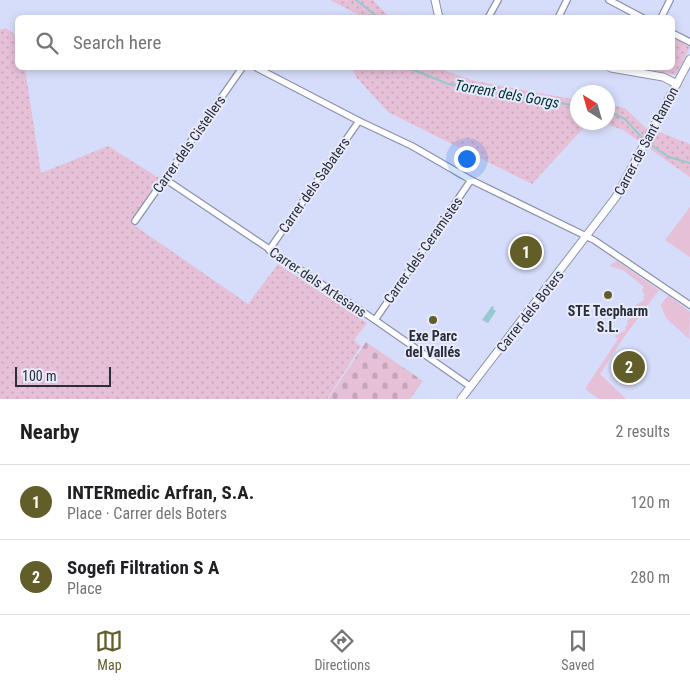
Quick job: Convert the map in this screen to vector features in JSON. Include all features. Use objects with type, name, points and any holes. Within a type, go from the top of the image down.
[{"type":"street","points":[[435,0],[438,15]]},
{"type":"street","points":[[490,15],[498,0]]},
{"type":"street","points":[[560,15],[567,0]]},
{"type":"street","points":[[610,0],[638,15]]},
{"type":"street","points":[[662,15],[670,0]]},
{"type":"street","points":[[675,34],[690,42]]},
{"type":"street","name":"Carrer de Sant Ramon","points":[[598,222],[616,197],[645,145],[675,83],[687,72],[690,59]]},
{"type":"street","name":"Carrer dels Cistellers","points":[[136,221],[241,70]]},
{"type":"street","points":[[261,70],[412,146],[471,180],[587,236],[690,305]]},
{"type":"street","points":[[622,70],[662,77],[675,83]]},
{"type":"street","name":"Carrer dels Sabaters","points":[[269,250],[359,120]]},
{"type":"street","name":"Carrer dels Artesans","points":[[165,179],[471,387]]},
{"type":"street","name":"Carrer dels Ceramistes","points":[[375,320],[471,180]]},
{"type":"street","name":"Carrer dels Boters","points":[[461,399],[598,222]]},
{"type":"green space","points":[[330,0],[373,0],[387,15],[359,15]]},
{"type":"green space","points":[[6,28],[15,35],[15,70],[25,70],[41,173],[108,146],[159,178],[131,223],[248,304],[278,264],[367,323],[354,340],[361,346],[327,399],[0,399],[0,30]]},
{"type":"green space","points":[[675,39],[690,47],[676,75],[651,70],[675,70]]},
{"type":"green space","points":[[353,70],[443,70],[475,81],[570,99],[570,130],[582,130],[532,184],[388,112],[356,77]]},
{"type":"green space","points":[[615,106],[625,108],[647,129],[690,144],[690,177],[623,130],[615,127]]},
{"type":"green space","points":[[690,207],[690,257],[665,240]]},
{"type":"green space","points":[[617,261],[659,290],[624,337],[600,374],[626,399],[599,399],[585,389],[618,339],[615,336],[626,330],[627,321],[636,314],[636,310],[633,307],[644,300],[643,296],[645,295],[642,291],[644,287],[623,270],[609,266]]},
{"type":"green space","points":[[668,295],[690,312],[689,339],[666,318],[661,305]]},
{"type":"green space","points":[[366,342],[423,381],[410,399],[328,399]]},
{"type":"shaded area","points":[[492,306],[496,311],[488,323],[482,320]]},
{"type":"waterway","name":"Torrent dels Gorgs","points":[[356,0],[375,15]]},
{"type":"waterway","name":"Torrent dels Gorgs","points":[[414,70],[448,84],[570,105]]},
{"type":"waterway","name":"Torrent dels Gorgs","points":[[615,114],[625,119],[644,140]]},
{"type":"waterway","name":"Torrent dels Gorgs","points":[[648,143],[669,157],[690,163]]},
{"type":"place","name":"INTERmedic Arfran, S.A.","points":[[526,252]]},
{"type":"place","name":"STE Tecpharm S.L.","points":[[608,295]]},
{"type":"place","name":"Exe Parc del Vallés","points":[[433,320]]},
{"type":"place","name":"Sogefi Filtration S A","points":[[629,367]]}]
